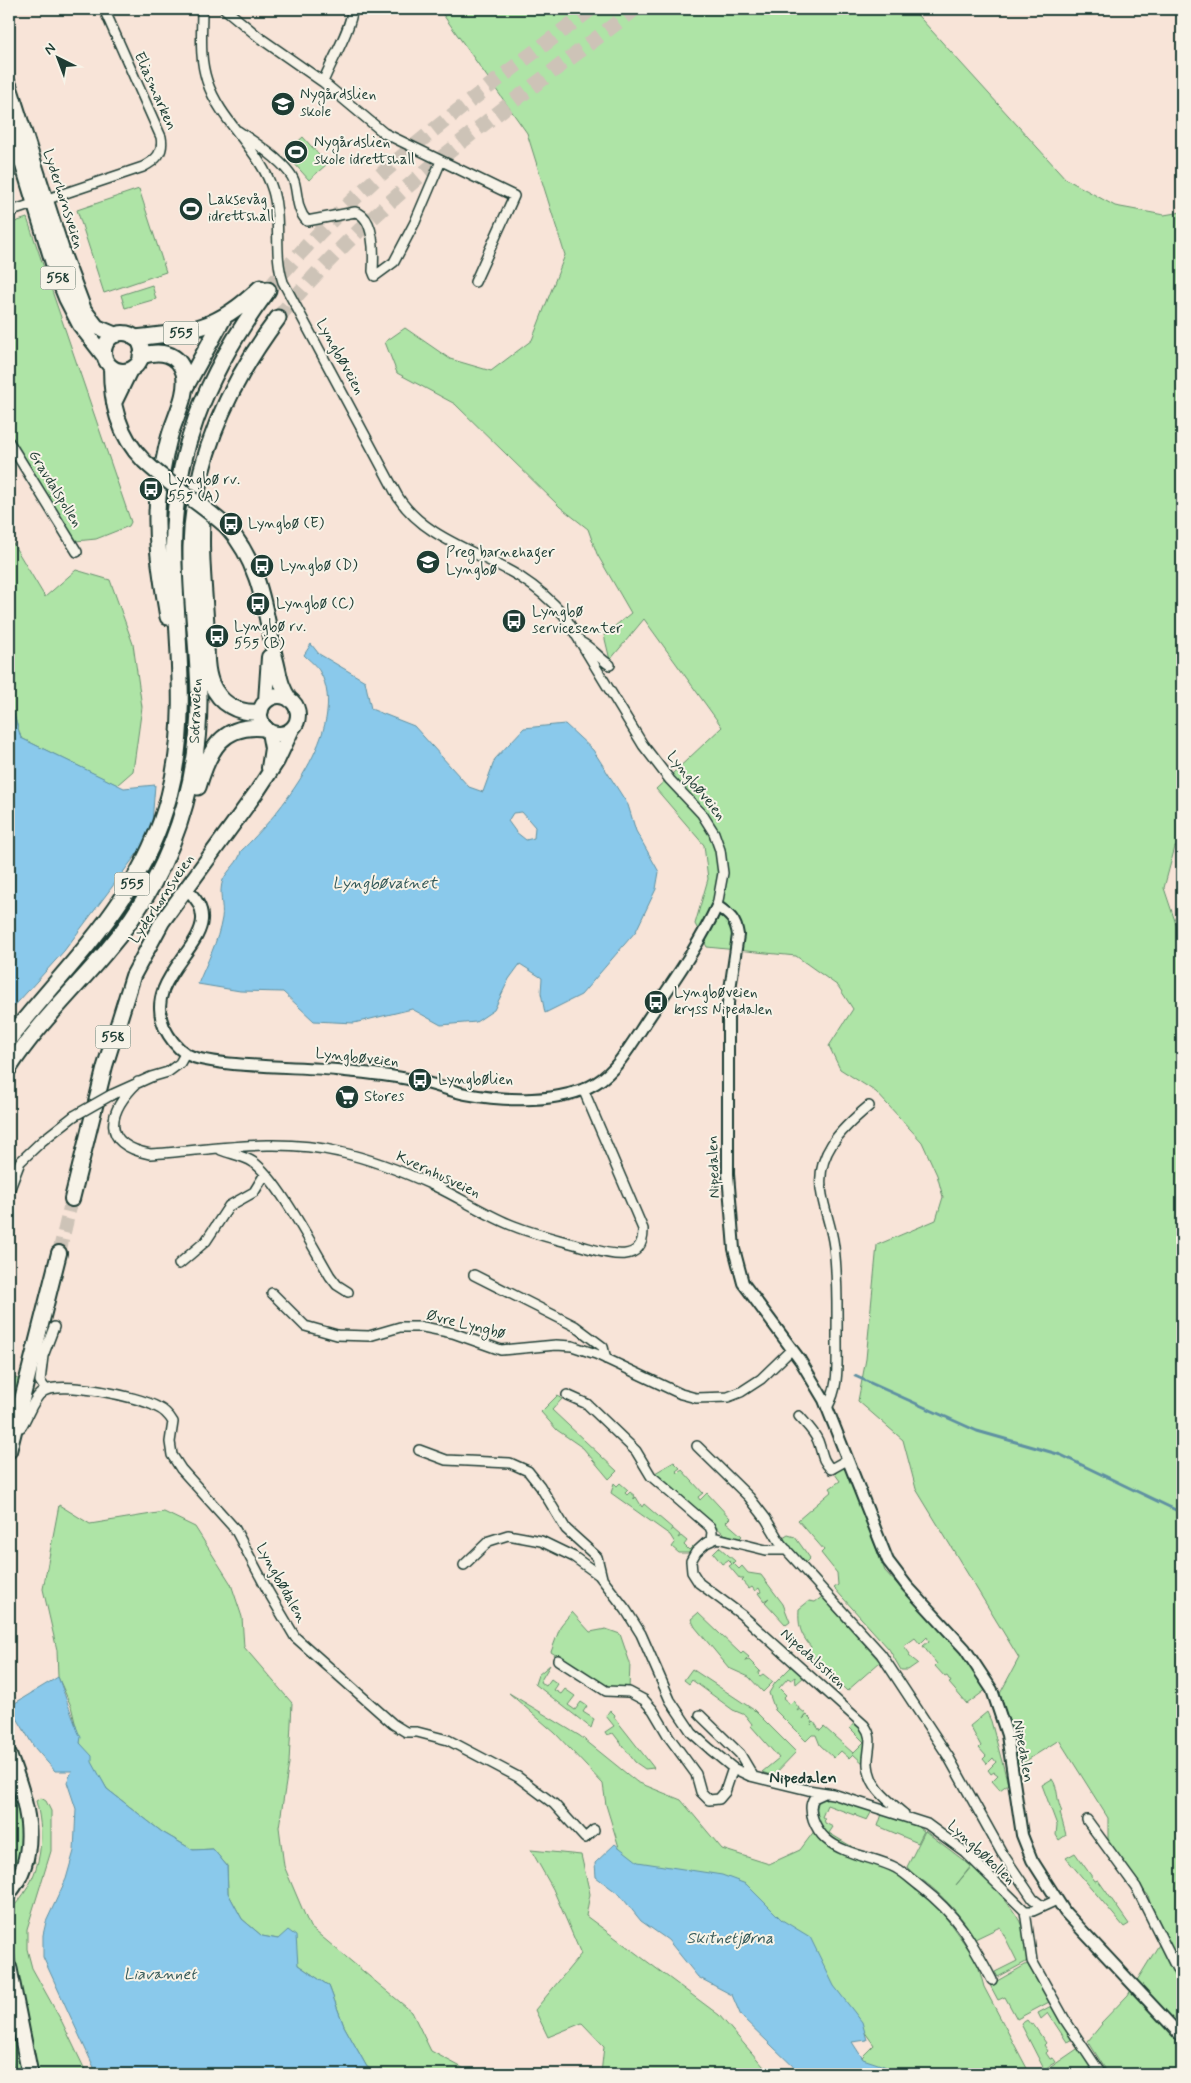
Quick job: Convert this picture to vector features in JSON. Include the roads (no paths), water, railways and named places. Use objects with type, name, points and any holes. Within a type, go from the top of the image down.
[{"type":"highway","name":"Sotraveien","points":[[9,1039],[94,940],[114,912],[145,860],[161,821],[176,768],[182,695],[173,538],[182,463],[201,402],[216,370],[264,289],[237,310],[224,317]]},
{"type":"highway","name":"555","points":[[135,338],[180,334],[224,317]]},
{"type":"highway","name":"555","points":[[182,695],[163,584],[158,504],[169,437],[184,389],[224,317]]},
{"type":"highway","name":"Sotraveien","points":[[9,1068],[130,921],[162,867],[185,805],[192,772],[198,723],[191,548],[197,494],[207,448],[232,388],[278,318]]},
{"type":"highway","name":"555","points":[[141,356],[162,352],[173,357],[184,373],[184,389]]},
{"type":"highway","name":"555","points":[[207,448],[203,551],[209,674],[215,689],[232,708],[245,712],[263,706]]},
{"type":"highway","name":"555","points":[[162,867],[181,840],[202,772],[211,751],[224,737],[238,729],[246,727],[267,730]]},
{"type":"highway","points":[[9,1969],[30,2074]]},
{"type":"main road","name":"Lyderhornsveien","points":[[9,85],[66,298],[80,325],[108,361]]},
{"type":"main road","name":"Lyderhornsveien","points":[[9,120],[84,310],[97,327],[116,335]]},
{"type":"main road","name":"558","points":[[116,335],[129,335],[135,338]]},
{"type":"main road","points":[[116,335],[107,343],[108,361],[120,371],[130,370]]},
{"type":"main road","points":[[113,406],[130,370],[137,364],[141,356],[139,343],[135,338]]},
{"type":"main road","name":"558","points":[[108,361],[113,406],[125,438],[144,462],[168,483],[227,527],[244,550],[254,571],[280,683],[297,711],[298,717],[292,729]]},
{"type":"main road","name":"558","points":[[267,730],[260,718],[263,706],[269,629]]},
{"type":"main road","points":[[263,706],[278,696],[290,700]]},
{"type":"main road","name":"Lyderhornsveien","points":[[72,1199],[105,1066],[125,996],[152,939],[277,761],[292,729]]},
{"type":"main road","points":[[267,730],[280,734],[292,729]]},
{"type":"main road","name":"Lyderhornsveien","points":[[267,730],[272,748],[267,774]]},
{"type":"main road","points":[[9,1451],[38,1354],[58,1253]]},
{"type":"main road","points":[[9,1755],[27,1813],[29,1844],[22,1873],[9,1893]]},
{"type":"street","name":"Eliasmarken","points":[[40,201],[143,167],[153,162],[161,151],[162,137],[104,9]]},
{"type":"street","name":"Lyngbøveien","points":[[185,1054],[208,1062],[325,1069],[393,1076],[432,1084],[466,1094],[508,1099],[559,1096],[583,1089],[607,1074],[630,1045],[696,946],[718,906],[723,872],[720,850],[714,833],[702,814],[670,780],[643,745],[564,615],[537,589],[519,577],[437,533],[405,507],[283,282],[278,260],[276,208],[273,191],[257,161],[214,97],[207,81],[201,50],[202,9]]},
{"type":"street","points":[[225,9],[260,38],[323,82],[384,133],[514,196],[475,282]]},
{"type":"street","points":[[323,82],[338,46],[352,20],[352,9]]},
{"type":"street","points":[[234,128],[279,162],[294,179],[300,210],[307,221],[355,212],[362,214],[366,219],[370,234],[374,274],[378,276],[394,262],[415,222],[441,161]]},
{"type":"street","points":[[9,212],[40,201]]},
{"type":"street","name":"Gravdalspollen","points":[[9,442],[77,552]]},
{"type":"street","name":"Lyngbøveien","points":[[580,642],[590,646],[600,660],[610,665]]},
{"type":"street","points":[[9,1191],[20,1162],[48,1135],[74,1116],[111,1095],[138,1082],[168,1072],[180,1063],[185,1054],[174,1044],[166,1031],[160,1004],[168,978],[194,941],[204,915],[200,904],[186,889]]},
{"type":"street","name":"Nipedalen","points":[[718,906],[731,916],[737,924],[738,935],[728,1003],[728,1174],[735,1256],[748,1290],[809,1374],[827,1408],[888,1561],[907,1586],[965,1649],[992,1690],[1007,1735],[1026,1847],[1057,1900],[1074,1922],[1182,2037]]},
{"type":"street","name":"Kvernhusveien","points":[[138,1082],[122,1099],[113,1118],[112,1128],[117,1138],[126,1146],[150,1154],[283,1145],[339,1152],[421,1180],[491,1216],[527,1231],[615,1254],[630,1253],[640,1244],[643,1229],[583,1089]]},
{"type":"street","points":[[827,1408],[837,1385],[837,1275],[833,1240],[822,1195],[821,1174],[825,1156],[833,1139],[869,1106]]},
{"type":"street","points":[[218,1150],[250,1159],[265,1174],[336,1285],[348,1292]]},
{"type":"street","points":[[179,1264],[206,1241],[229,1206],[254,1192],[265,1174]]},
{"type":"street","points":[[474,1275],[575,1326],[603,1347],[606,1359]]},
{"type":"street","name":"Øvre Lyngbø","points":[[272,1293],[305,1326],[337,1335],[369,1336],[400,1327],[423,1327],[453,1333],[501,1350],[564,1345],[584,1349],[681,1394],[696,1398],[732,1396],[751,1386],[792,1350]]},
{"type":"street","points":[[15,1426],[21,1427],[38,1397],[46,1390],[40,1381],[38,1354],[54,1327]]},
{"type":"street","name":"Lyngbødalen","points":[[46,1390],[73,1388],[123,1396],[152,1404],[168,1415],[174,1426],[170,1442],[172,1454],[181,1470],[235,1529],[295,1637],[384,1718],[402,1730],[437,1736],[463,1747],[518,1776],[554,1804],[584,1838],[594,1830]]},
{"type":"street","points":[[567,1395],[587,1404],[636,1451],[651,1476],[710,1527],[712,1532],[711,1540],[723,1539],[766,1550],[786,1550]]},
{"type":"street","points":[[799,1416],[813,1431],[822,1451],[822,1460],[831,1469],[847,1460]]},
{"type":"street","points":[[697,1446],[749,1497],[786,1550],[854,1623],[888,1664],[964,1784],[1002,1854],[1033,1899],[1042,1906]]},
{"type":"street","name":"Lyngbøkollen","points":[[419,1450],[446,1460],[504,1462],[528,1471],[540,1486],[566,1529],[597,1557],[602,1578]]},
{"type":"street","name":"Lyngbøkollen","points":[[464,1564],[489,1542],[508,1535],[553,1546],[574,1557],[602,1578],[637,1626],[664,1690],[683,1722],[700,1741],[733,1768],[755,1778],[825,1792],[927,1824],[965,1852],[1025,1911]]},
{"type":"street","name":"Nipedalsstien","points":[[711,1540],[700,1547],[691,1561],[692,1572],[695,1578],[742,1615],[864,1725],[871,1737],[868,1766],[873,1784],[883,1796],[906,1816]]},
{"type":"street","points":[[558,1660],[606,1691],[629,1692],[644,1700],[653,1710],[669,1737],[696,1774],[701,1792],[705,1797],[715,1800],[720,1799],[725,1792],[733,1768]]},
{"type":"street","points":[[700,1715],[740,1754],[747,1769],[755,1778]]},
{"type":"street","points":[[825,1792],[814,1798],[811,1806],[814,1820],[821,1834],[835,1845],[897,1868],[942,1904],[963,1929],[992,1980]]},
{"type":"street","points":[[1087,1820],[1136,1887],[1182,1978]]},
{"type":"street","points":[[1057,1900],[1032,1911],[1025,1911],[1032,1961],[1065,2020],[1101,2074]]},
{"type":"water","name":"Lyngbøvatnet","points":[[311,644],[319,654],[365,681],[371,709],[414,726],[469,787],[483,792],[495,759],[524,728],[565,724],[593,750],[628,805],[636,831],[659,872],[656,889],[636,931],[581,995],[545,1013],[541,993],[542,978],[520,964],[509,979],[494,1010],[476,1022],[441,1025],[412,1009],[354,1023],[314,1021],[283,992],[240,991],[198,984],[212,952],[220,927],[223,880],[238,859],[241,851],[274,816],[291,793],[319,743],[326,718],[327,694],[320,672],[304,655]],"holes":[[[522,812],[535,827],[534,838],[526,840],[516,832],[508,821],[513,813]]]},
{"type":"water","points":[[9,708],[13,712],[21,738],[124,788],[155,785],[151,835],[64,951],[9,1012]]},
{"type":"water","name":"Liavannet","points":[[58,1677],[81,1737],[80,1743],[92,1756],[92,1762],[107,1789],[162,1832],[193,1850],[213,1849],[227,1866],[228,1893],[242,1919],[262,1936],[278,1939],[288,1930],[296,1936],[298,1965],[329,1986],[344,2026],[367,2067],[379,2074],[97,2074],[43,1957],[43,1935],[46,1922],[66,1879],[74,1851],[76,1809],[67,1782],[72,1771],[55,1771],[34,1747],[10,1706]]},
{"type":"water","name":"Skitnetjørna","points":[[615,1844],[638,1862],[722,1875],[746,1884],[782,1920],[810,1937],[834,1986],[862,2022],[867,2040],[852,2042],[863,2059],[884,2066],[897,2074],[801,2074],[741,2016],[732,1995],[698,1977],[668,1940],[641,1921],[620,1895],[596,1877],[595,1863]]},
{"type":"waterway","points":[[855,1376],[977,1431],[1061,1455],[1182,1513]]},
{"type":"waterway","points":[[9,1691],[13,1700]]},
{"type":"tunnel","points":[[268,290],[341,211],[421,140],[591,9]]},
{"type":"tunnel","points":[[278,318],[317,273],[358,231],[402,191],[493,117],[635,9]]},
{"type":"tunnel","points":[[59,1253],[72,1199]]},
{"type":"place","name":"Nygårdslien skole","points":[[283,104]]},
{"type":"place","name":"Nygårdslien skole idrettshall","points":[[296,152]]},
{"type":"place","name":"Laksevåg idrettshall","points":[[191,209]]},
{"type":"place","name":"Lyngbø rv. 555 (A)","points":[[151,489]]},
{"type":"place","name":"Lyngbø (E)","points":[[231,524]]},
{"type":"place","name":"Preg barnehager Lyngbø","points":[[428,562]]},
{"type":"place","name":"Lyngbø (D)","points":[[262,566]]},
{"type":"place","name":"Lyngbø (C)","points":[[258,604]]},
{"type":"place","name":"Lyngbø servicesenter","points":[[514,621]]},
{"type":"place","name":"Lyngbø rv. 555 (B)","points":[[217,636]]},
{"type":"place","name":"Lyngbøveien kryss Nipedalen","points":[[656,1002]]},
{"type":"place","name":"Lyngbølien","points":[[420,1080]]},
{"type":"place","name":"Stores","points":[[347,1097]]},
{"type":"district","name":"Nipedalen","points":[[803,1778]]}]
